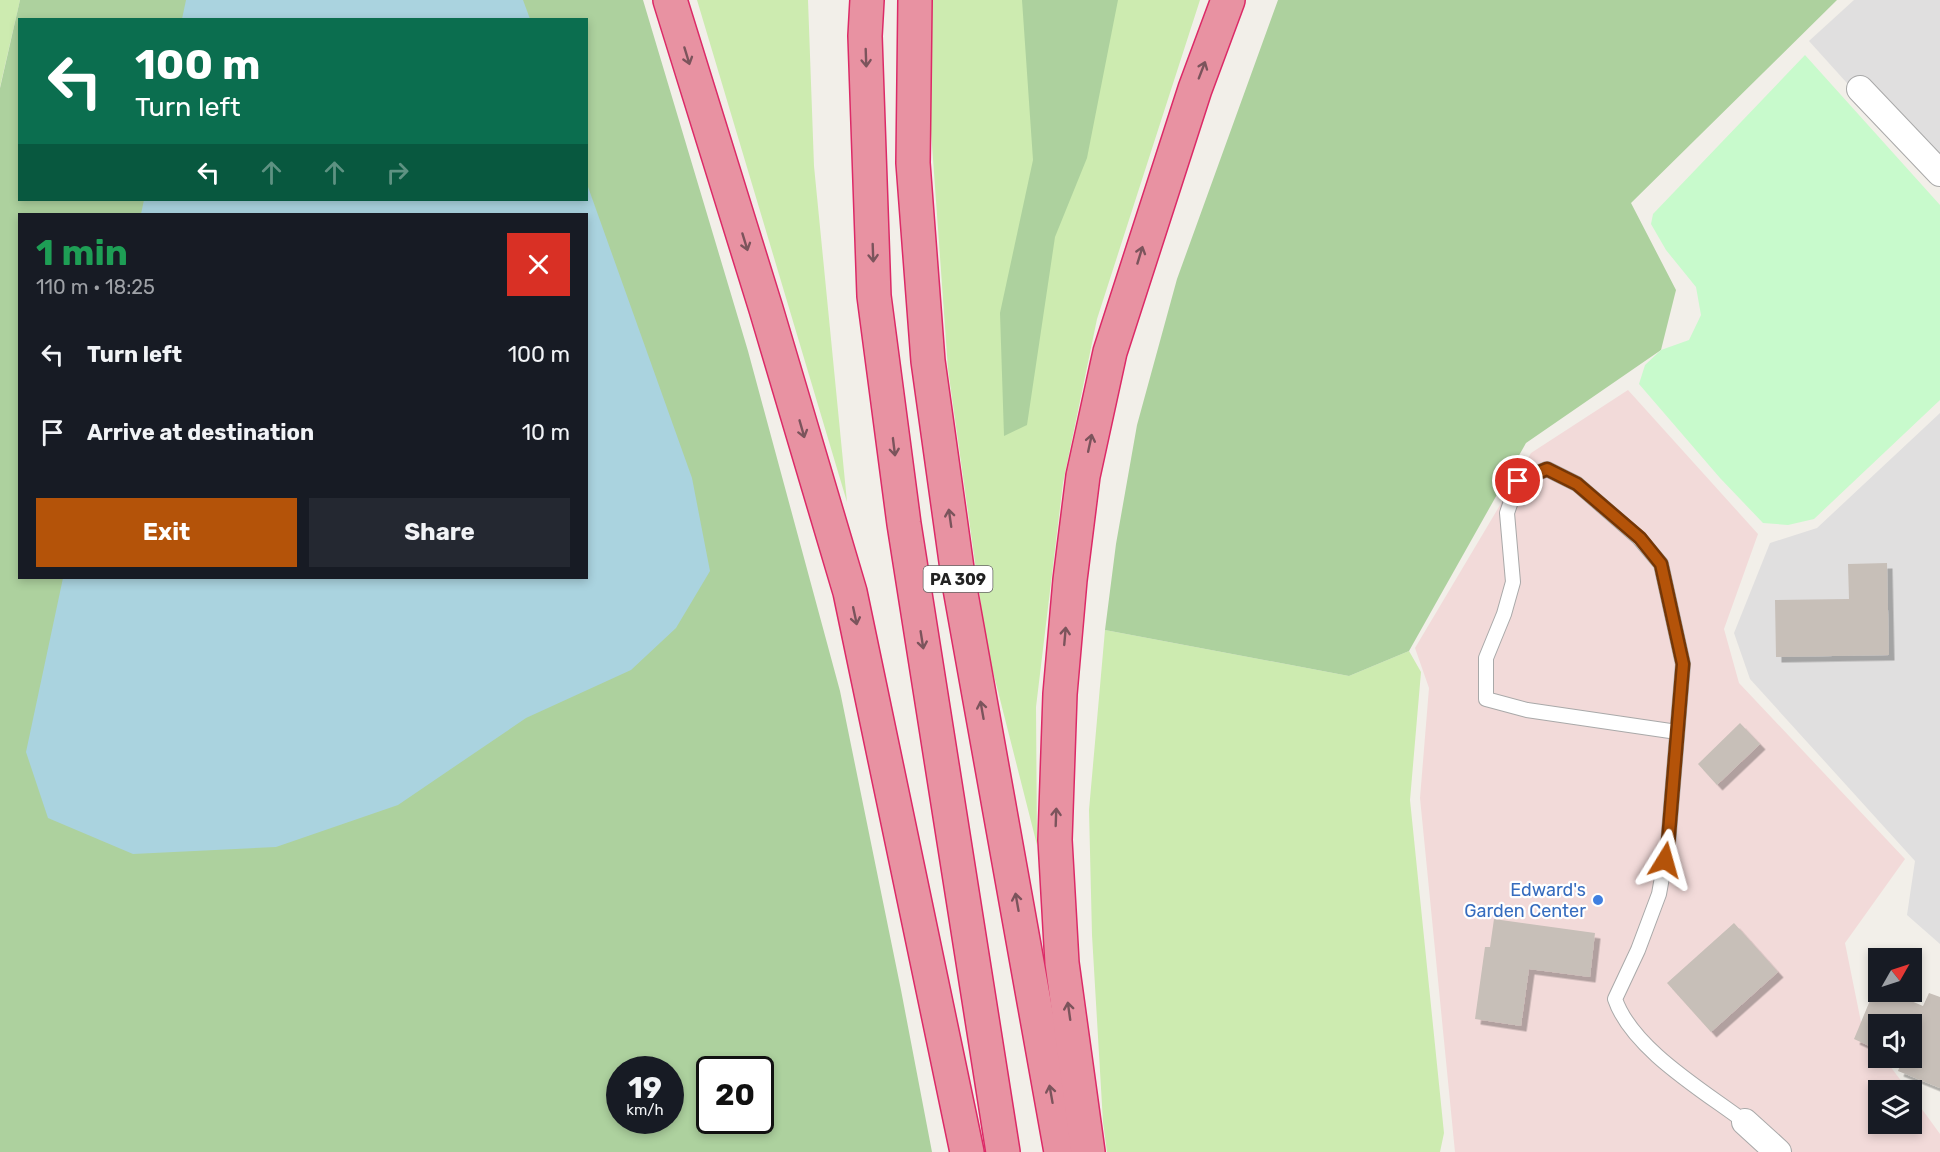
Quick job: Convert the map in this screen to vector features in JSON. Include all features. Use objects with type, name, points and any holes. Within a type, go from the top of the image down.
[{"type":"highway","points":[[670,0],[766,309],[850,592],[967,1152]]},
{"type":"highway","name":"PA 309","points":[[867,0],[865,36],[874,296],[904,524],[1003,1152]]},
{"type":"highway","name":"PA 309","points":[[915,0],[913,163],[928,361],[959,584],[1061,1152]]},
{"type":"highway","points":[[1088,1152],[1062,963],[1055,840],[1060,694],[1070,580],[1083,476],[1110,352],[1195,89],[1228,0]]},
{"type":"street","points":[[1860,89],[1940,173]]},
{"type":"street","points":[[1745,1122],[1779,1152]]},
{"type":"lane","points":[[1677,732],[1527,710],[1486,699],[1486,658],[1504,614],[1513,582],[1507,513],[1518,481],[1547,469],[1577,484],[1640,538],[1661,564],[1683,664],[1668,844],[1659,894],[1638,950],[1615,999],[1620,1013],[1653,1052],[1745,1122]]},
{"type":"shaded area","points":[[1854,0],[1940,0],[1940,186],[1809,41]]},
{"type":"shaded area","points":[[1628,390],[1758,534],[1724,629],[1739,683],[1905,859],[1845,943],[1862,1027],[1868,1035],[1868,1068],[1892,1068],[1900,1080],[1868,1080],[1868,1134],[1922,1134],[1922,1109],[1940,1134],[1940,1152],[1455,1152],[1420,798],[1429,688],[1415,648],[1531,453]]},
{"type":"shaded area","points":[[1940,413],[1940,944],[1907,915],[1915,861],[1750,679],[1734,633],[1770,543],[1817,528]]},
{"type":"green space","points":[[0,0],[20,0],[0,87]]},
{"type":"green space","points":[[20,0],[643,0],[748,351],[840,691],[932,1152],[0,1152],[0,88]]},
{"type":"green space","points":[[697,0],[808,0],[814,166],[847,502]]},
{"type":"green space","points":[[931,0],[1200,0],[1097,319],[1063,483],[1036,707],[1037,845],[987,648],[948,369],[930,117]]},
{"type":"green space","points":[[1022,0],[1118,0],[1087,158],[1055,237],[1027,425],[1004,436],[1000,313],[1033,160]]},
{"type":"green space","points":[[1278,0],[1837,0],[1631,203],[1676,290],[1661,350],[1526,443],[1409,651],[1349,676],[1105,630],[1116,544],[1137,425],[1177,279]]},
{"type":"green space","points":[[1805,55],[1940,205],[1940,400],[1814,519],[1788,525],[1763,523],[1720,478],[1639,384],[1645,365],[1661,350],[1689,340],[1701,315],[1696,287],[1666,250],[1651,224],[1653,214]]},
{"type":"green space","points":[[1105,630],[1349,676],[1409,651],[1421,672],[1410,800],[1444,1133],[1440,1152],[1107,1152],[1103,1122],[1092,935],[1089,810]]},
{"type":"water","points":[[186,0],[523,0],[530,18],[182,18]]},
{"type":"water","points":[[588,187],[692,478],[710,571],[676,628],[631,670],[526,718],[398,805],[276,847],[133,854],[48,818],[26,752],[63,579],[588,579],[588,213],[141,213],[144,201],[588,201]]},
{"type":"building","points":[[1887,563],[1889,655],[1776,657],[1775,600],[1849,599],[1848,564]]},
{"type":"building","points":[[1740,723],[1760,744],[1717,785],[1698,764]]},
{"type":"building","points":[[1494,919],[1595,933],[1590,977],[1529,969],[1521,1026],[1475,1019],[1485,947],[1490,947]]},
{"type":"building","points":[[1734,923],[1778,972],[1711,1032],[1667,983]]},
{"type":"building","points":[[1929,993],[1940,997],[1940,1088],[1898,1071],[1899,1068],[1922,1068],[1922,1014],[1868,1014],[1868,1045],[1854,1039],[1869,1002],[1914,1002],[1923,1006]]},
{"type":"place","name":"Edward's Garden Center","points":[[1598,900]]},
{"type":"route","points":[[1518,481],[1547,469],[1577,484],[1640,538],[1661,564],[1683,664],[1665,860]]}]
